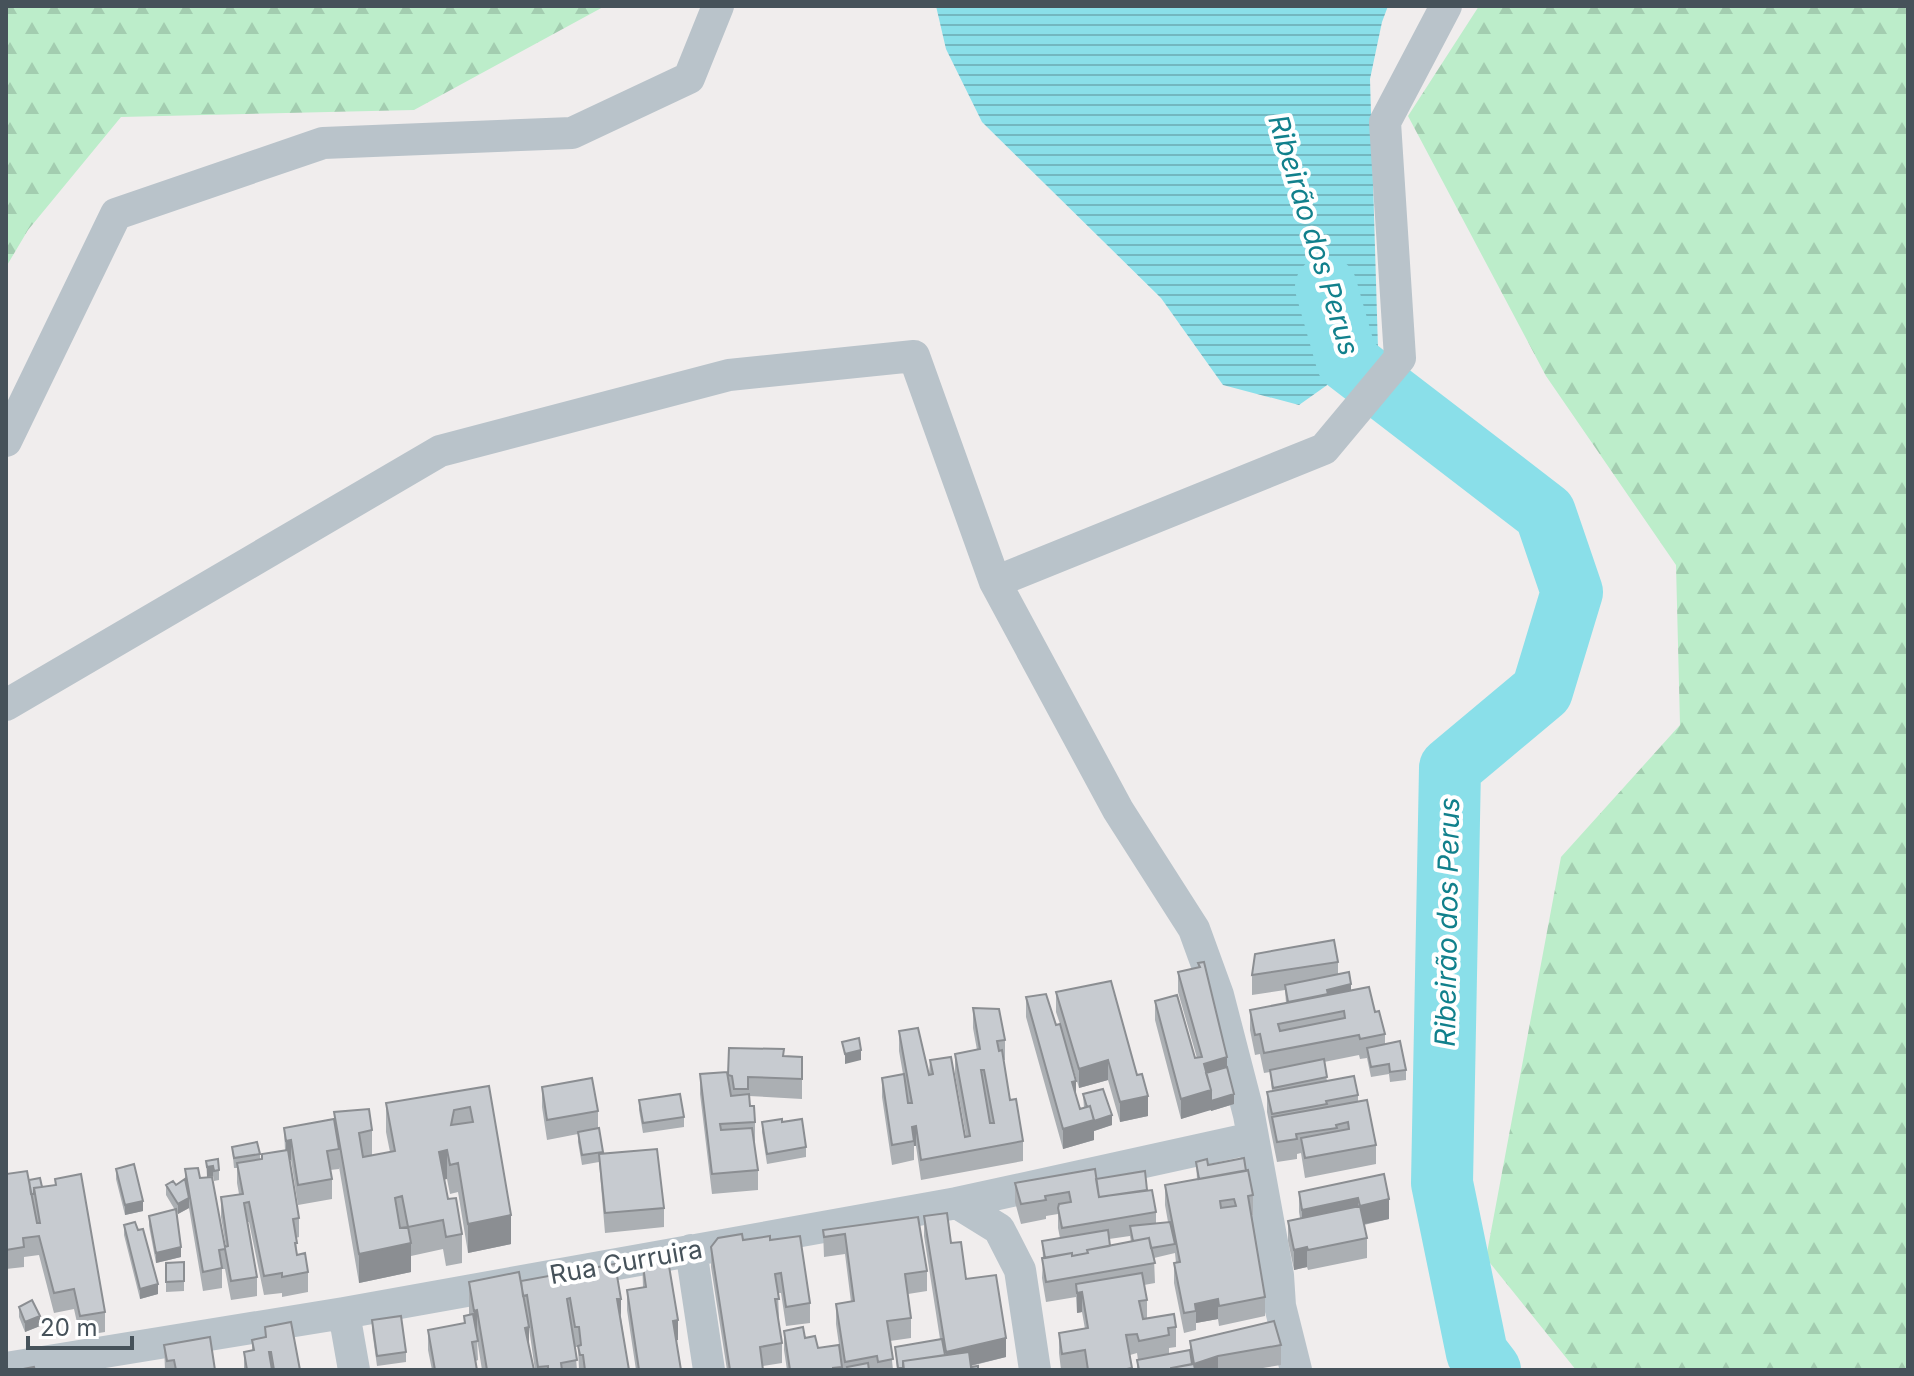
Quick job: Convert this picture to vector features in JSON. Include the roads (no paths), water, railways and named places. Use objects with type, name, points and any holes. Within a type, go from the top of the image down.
[{"type":"street","points":[[6,441],[116,214],[323,143],[572,133],[689,78],[718,6]]},
{"type":"street","points":[[995,582],[1324,449],[1400,358],[1385,122],[1446,6]]},
{"type":"street","points":[[6,705],[440,451],[729,375],[914,356],[995,582],[1118,810],[1194,929],[1218,995],[1253,1138],[1278,1275],[1280,1306],[1296,1370]]},
{"type":"street","name":"Rua Curruira","points":[[6,1368],[344,1313],[957,1203],[1253,1138]]},
{"type":"street","points":[[957,1203],[999,1229],[1020,1270],[1035,1370]]},
{"type":"street","points":[[691,1250],[709,1370]]},
{"type":"street","points":[[344,1313],[354,1370]]},
{"type":"water","points":[[936,6],[1388,6],[1370,79],[1378,349],[1299,405],[1223,385],[1161,298],[982,122],[946,49]]},
{"type":"waterway","name":"Ribeirão dos Perus","points":[[1326,287],[1347,361],[1545,513],[1572,592],[1542,691],[1450,768],[1442,1183],[1477,1353],[1490,1370]]}]
